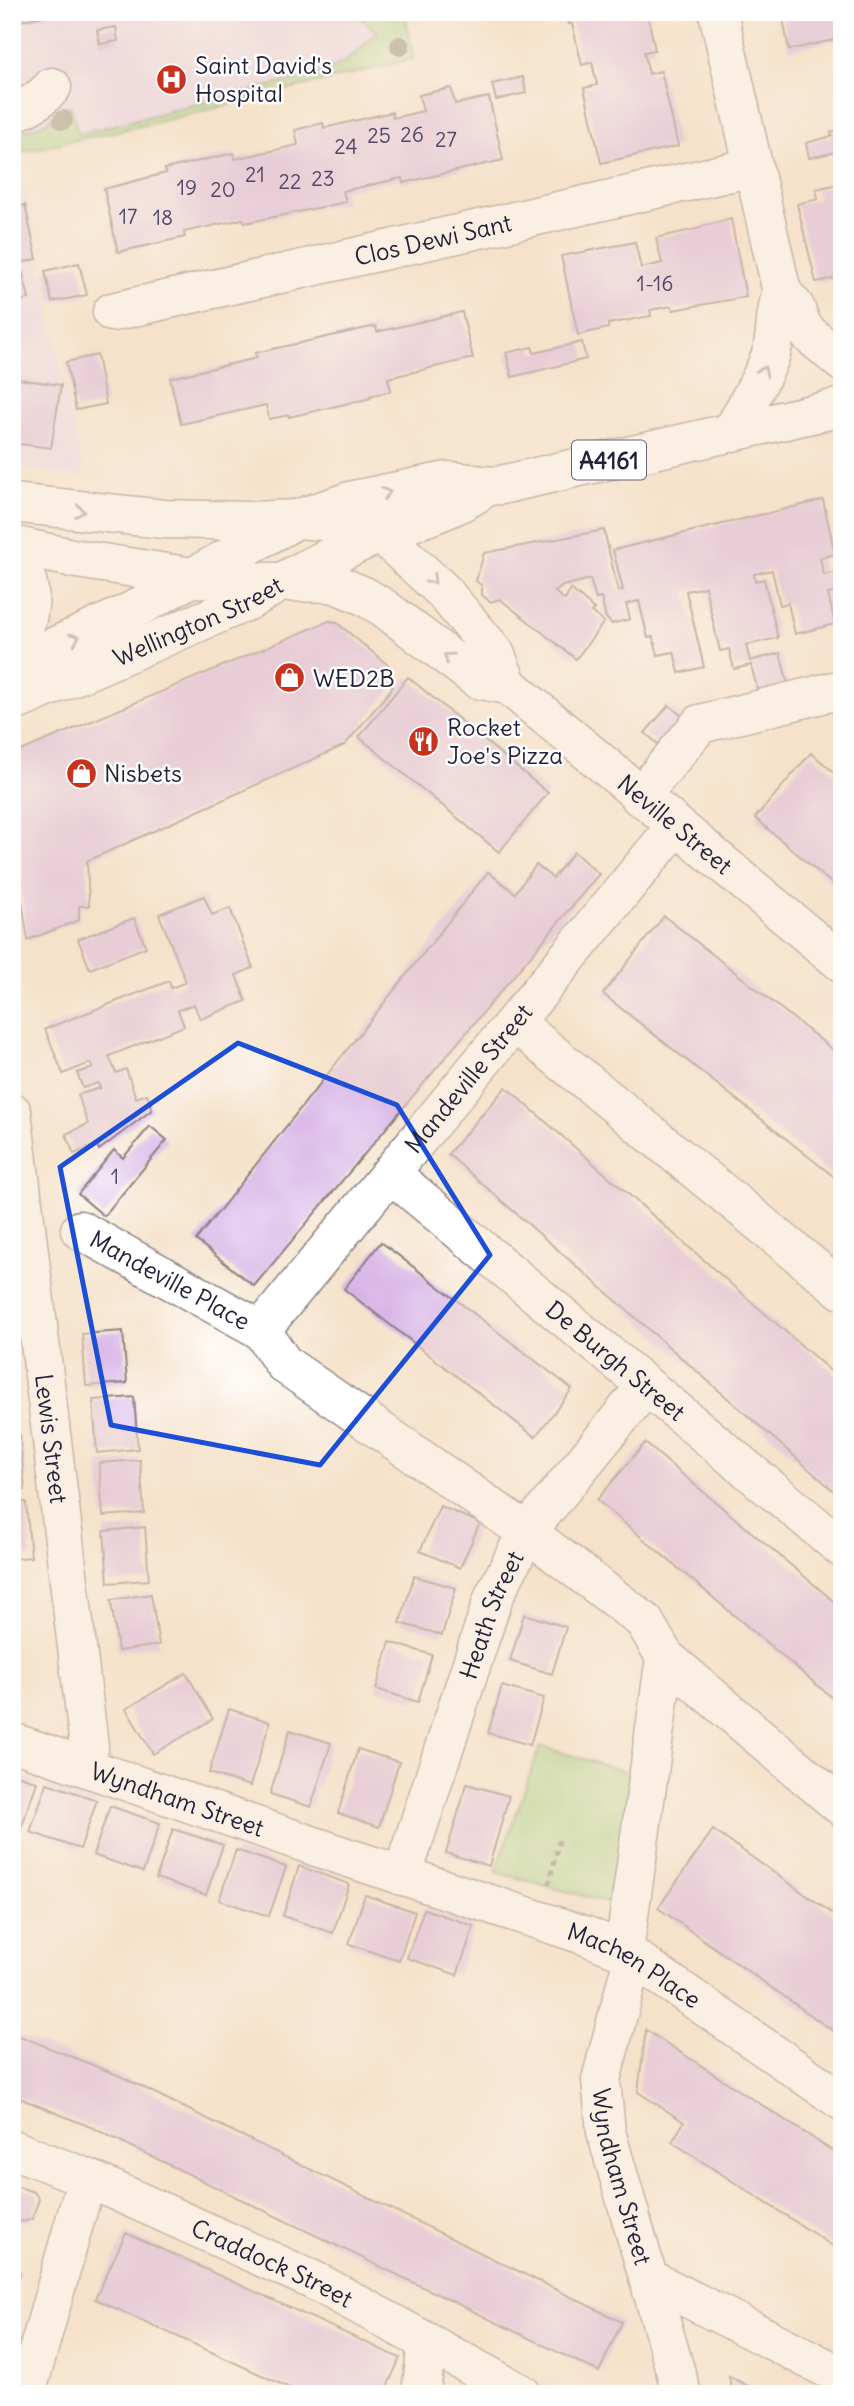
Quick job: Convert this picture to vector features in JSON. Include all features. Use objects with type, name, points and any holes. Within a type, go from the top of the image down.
[{"type":"street","points":[[718,12],[782,292],[795,307],[802,326],[842,362]]},
{"type":"street","points":[[12,113],[43,98],[52,87]]},
{"type":"street","name":"Clos Dewi Sant","points":[[112,312],[753,167]]},
{"type":"street","points":[[732,432],[770,357],[775,340],[775,310],[782,292]]},
{"type":"street","name":"A4161","points":[[382,534],[467,501],[486,487],[842,407]]},
{"type":"street","name":"A4161","points":[[298,519],[353,500],[446,481],[461,480],[486,487]]},
{"type":"street","points":[[12,503],[164,519],[298,519],[349,523],[382,534]]},
{"type":"street","name":"Wellington Street","points":[[12,666],[128,613],[298,519]]},
{"type":"street","name":"Wellington Street","points":[[12,703],[248,601],[283,581],[382,534]]},
{"type":"street","name":"Neville Street","points":[[382,534],[442,590],[495,653],[508,685],[675,827],[842,963]]},
{"type":"street","name":"Neville Street","points":[[12,545],[77,559],[191,577],[245,583],[333,583],[364,596],[392,614],[477,679],[508,685]]},
{"type":"street","points":[[12,556],[24,573],[30,610],[21,638],[12,654]]},
{"type":"street","points":[[640,797],[700,724],[842,689]]},
{"type":"street","name":"Mandeville Street","points":[[261,1330],[675,827]]},
{"type":"street","points":[[514,1023],[842,1290]]},
{"type":"street","name":"Lewis Street","points":[[12,1112],[89,1746],[85,1765]]},
{"type":"street","name":"De Burgh Street","points":[[391,1174],[842,1548]]},
{"type":"street","name":"Mandeville Place","points":[[80,1230],[261,1330]]},
{"type":"street","points":[[261,1330],[284,1364],[527,1532],[644,1621],[665,1657],[842,1807]]},
{"type":"street","name":"Heath Street","points":[[402,1876],[494,1596],[527,1532],[646,1386]]},
{"type":"street","name":"Wyndham Street","points":[[665,1657],[628,1954],[601,2080],[606,2132],[682,2394]]},
{"type":"street","name":"Wyndham Street","points":[[12,1742],[402,1876]]},
{"type":"street","name":"Machen Place","points":[[402,1876],[584,1935],[628,1954],[842,2101]]},
{"type":"street","name":"Craddock Street","points":[[12,2149],[87,2178],[317,2282],[522,2394]]},
{"type":"street","points":[[26,2394],[87,2178]]},
{"type":"street","points":[[648,2278],[842,2376]]},
{"type":"street","points":[[421,2394],[427,2343]]},
{"type":"highlighted area","points":[[238,1043],[397,1105],[490,1255],[320,1465],[111,1425],[60,1167]]},
{"type":"shaded area","name":"Saint David's Hospital","points":[[12,12],[390,12],[397,63],[154,123],[17,153],[84,477],[12,467]]},
{"type":"green space","points":[[354,12],[405,12],[413,59],[154,123],[16,153],[15,143],[12,143],[12,135],[45,123],[63,108],[71,106],[78,134],[326,72],[348,60],[377,32]]},
{"type":"green space","points":[[540,1746],[633,1774],[612,1904],[496,1872]]},
{"type":"building","points":[[12,12],[55,12],[56,13],[12,23]]},
{"type":"building","points":[[566,12],[647,12],[655,50],[644,52],[649,74],[661,71],[678,146],[601,163],[584,88],[597,85],[592,62],[582,65],[572,24],[569,24]]},
{"type":"building","points":[[784,12],[842,12],[842,38],[789,50]]},
{"type":"building","points":[[116,27],[118,41],[100,44],[97,30]]},
{"type":"building","points":[[523,77],[526,93],[496,100],[492,84]]},
{"type":"building","points":[[451,88],[455,104],[489,97],[503,160],[403,183],[402,178],[343,191],[346,202],[245,223],[243,219],[184,232],[185,237],[118,252],[104,189],[166,173],[165,169],[234,153],[235,159],[298,145],[295,130],[323,123],[324,128],[392,112],[393,118],[423,111],[419,95]]},
{"type":"building","points":[[842,129],[842,156],[837,157],[836,152],[809,158],[806,143],[832,136],[831,132]]},
{"type":"building","points":[[842,183],[842,277],[816,282],[797,204],[818,199],[816,189]]},
{"type":"building","points":[[25,205],[37,259],[12,265],[12,208]]},
{"type":"building","points":[[731,219],[746,297],[673,310],[672,306],[650,310],[651,316],[608,324],[608,328],[578,335],[561,256],[635,242],[641,268],[662,263],[656,238]]},
{"type":"building","points":[[79,263],[87,295],[52,302],[45,271]]},
{"type":"building","points":[[23,273],[29,299],[12,303],[12,276]]},
{"type":"building","points":[[462,312],[473,358],[388,378],[391,391],[289,417],[269,419],[266,405],[181,424],[170,378],[257,358],[255,353],[376,326],[377,332]]},
{"type":"building","points":[[582,342],[586,359],[512,377],[506,353],[532,347],[534,353]]},
{"type":"building","points":[[97,355],[106,404],[76,410],[66,362]]},
{"type":"building","points":[[12,378],[61,385],[51,448],[12,443]]},
{"type":"building","points":[[842,493],[842,521],[841,521],[835,495]]},
{"type":"building","points":[[823,500],[835,554],[820,558],[824,575],[842,571],[842,591],[828,594],[835,624],[795,634],[788,603],[780,605],[772,570],[754,574],[755,581],[764,579],[778,638],[746,645],[750,661],[780,653],[790,692],[760,700],[751,665],[734,669],[729,649],[720,651],[705,587],[686,591],[704,667],[679,673],[674,652],[658,655],[653,637],[648,638],[639,601],[626,604],[630,619],[612,624],[606,618],[601,598],[596,599],[590,579],[563,586],[555,592],[565,600],[571,589],[594,609],[591,612],[604,622],[576,659],[500,599],[490,602],[482,595],[482,586],[476,581],[484,553],[604,530],[618,591],[623,590],[613,550]]},
{"type":"building","points":[[329,621],[336,622],[389,666],[381,677],[393,687],[345,745],[87,861],[89,906],[79,906],[79,920],[28,940],[12,837],[12,756]]},
{"type":"building","points":[[408,677],[548,793],[499,852],[359,737]]},
{"type":"building","points":[[669,705],[689,722],[665,750],[645,733]]},
{"type":"building","points":[[811,753],[842,779],[842,892],[755,818]]},
{"type":"building","points":[[574,852],[599,874],[254,1286],[196,1240],[488,872],[515,893],[536,865],[553,878]]},
{"type":"building","points":[[204,896],[212,915],[230,908],[253,968],[236,975],[246,1001],[200,1019],[194,1004],[178,1010],[184,1026],[109,1056],[116,1073],[126,1069],[136,1098],[147,1094],[152,1110],[99,1150],[97,1145],[74,1154],[66,1134],[88,1124],[78,1095],[100,1088],[98,1083],[83,1088],[77,1073],[93,1068],[90,1063],[63,1074],[45,1029],[169,981],[171,988],[186,982],[159,914]]},
{"type":"building","points":[[664,916],[842,1057],[842,1183],[603,994]]},
{"type":"building","points":[[134,918],[146,947],[90,969],[78,939]]},
{"type":"building","points":[[506,1087],[842,1381],[842,1498],[448,1154]]},
{"type":"building","points":[[150,1126],[167,1140],[104,1216],[78,1194],[114,1150],[123,1158]]},
{"type":"building","points":[[381,1242],[572,1389],[535,1437],[344,1289]]},
{"type":"building","points":[[123,1331],[127,1383],[86,1386],[82,1334]]},
{"type":"building","points":[[134,1397],[138,1449],[97,1453],[93,1400]]},
{"type":"building","points":[[12,1435],[20,1435],[25,1490],[12,1491]]},
{"type":"building","points":[[645,1443],[842,1608],[842,1706],[597,1500]]},
{"type":"building","points":[[140,1460],[144,1513],[103,1516],[99,1463]]},
{"type":"building","points":[[26,1502],[31,1557],[12,1559],[12,1503]]},
{"type":"building","points":[[440,1506],[480,1523],[460,1568],[420,1551]]},
{"type":"building","points":[[145,1527],[149,1580],[108,1583],[104,1531]]},
{"type":"building","points":[[414,1576],[456,1588],[442,1635],[400,1623]]},
{"type":"building","points":[[151,1594],[159,1645],[118,1651],[111,1600]]},
{"type":"building","points":[[524,1614],[566,1627],[552,1674],[510,1661]]},
{"type":"building","points":[[390,1642],[432,1655],[418,1702],[376,1689]]},
{"type":"building","points":[[186,1673],[213,1719],[153,1754],[126,1709]]},
{"type":"building","points":[[502,1686],[544,1698],[530,1745],[488,1733]]},
{"type":"building","points":[[229,1709],[270,1722],[250,1786],[209,1773]]},
{"type":"building","points":[[290,1730],[331,1743],[311,1807],[270,1794]]},
{"type":"building","points":[[358,1749],[399,1762],[379,1827],[338,1813]]},
{"type":"building","points":[[12,1773],[37,1782],[20,1831],[12,1828]]},
{"type":"building","points":[[47,1783],[97,1800],[80,1849],[30,1832]]},
{"type":"building","points":[[467,1784],[509,1796],[489,1866],[446,1853]]},
{"type":"building","points":[[110,1806],[160,1823],[143,1872],[93,1855]]},
{"type":"building","points":[[173,1829],[223,1845],[206,1895],[156,1878]]},
{"type":"building","points":[[713,1830],[842,1920],[842,2037],[658,1908]]},
{"type":"building","points":[[236,1850],[286,1867],[269,1916],[219,1900]]},
{"type":"building","points":[[299,1866],[349,1884],[333,1933],[283,1916]]},
{"type":"building","points":[[365,1895],[415,1912],[399,1961],[349,1944]]},
{"type":"building","points":[[424,1909],[474,1926],[457,1975],[407,1958]]},
{"type":"building","points":[[646,2030],[842,2157],[842,2252],[672,2142],[684,2122],[638,2092]]},
{"type":"building","points":[[12,2033],[120,2076],[622,2322],[599,2372],[93,2128],[12,2095]]},
{"type":"building","points":[[12,2185],[34,2192],[39,2199],[32,2219],[23,2222],[12,2218]]},
{"type":"building","points":[[126,2233],[400,2358],[384,2394],[303,2394],[95,2299]]},
{"type":"building","points":[[12,2271],[20,2272],[13,2294],[12,2294]]},
{"type":"building","points":[[729,2376],[762,2394],[732,2394]]},
{"type":"place","name":"Saint David's Hospital","points":[[172,79]]},
{"type":"place","name":"WED2B","points":[[290,678]]},
{"type":"place","name":"Rocket Joe's Pizza","points":[[424,741]]},
{"type":"place","name":"Nisbets","points":[[81,773]]}]
